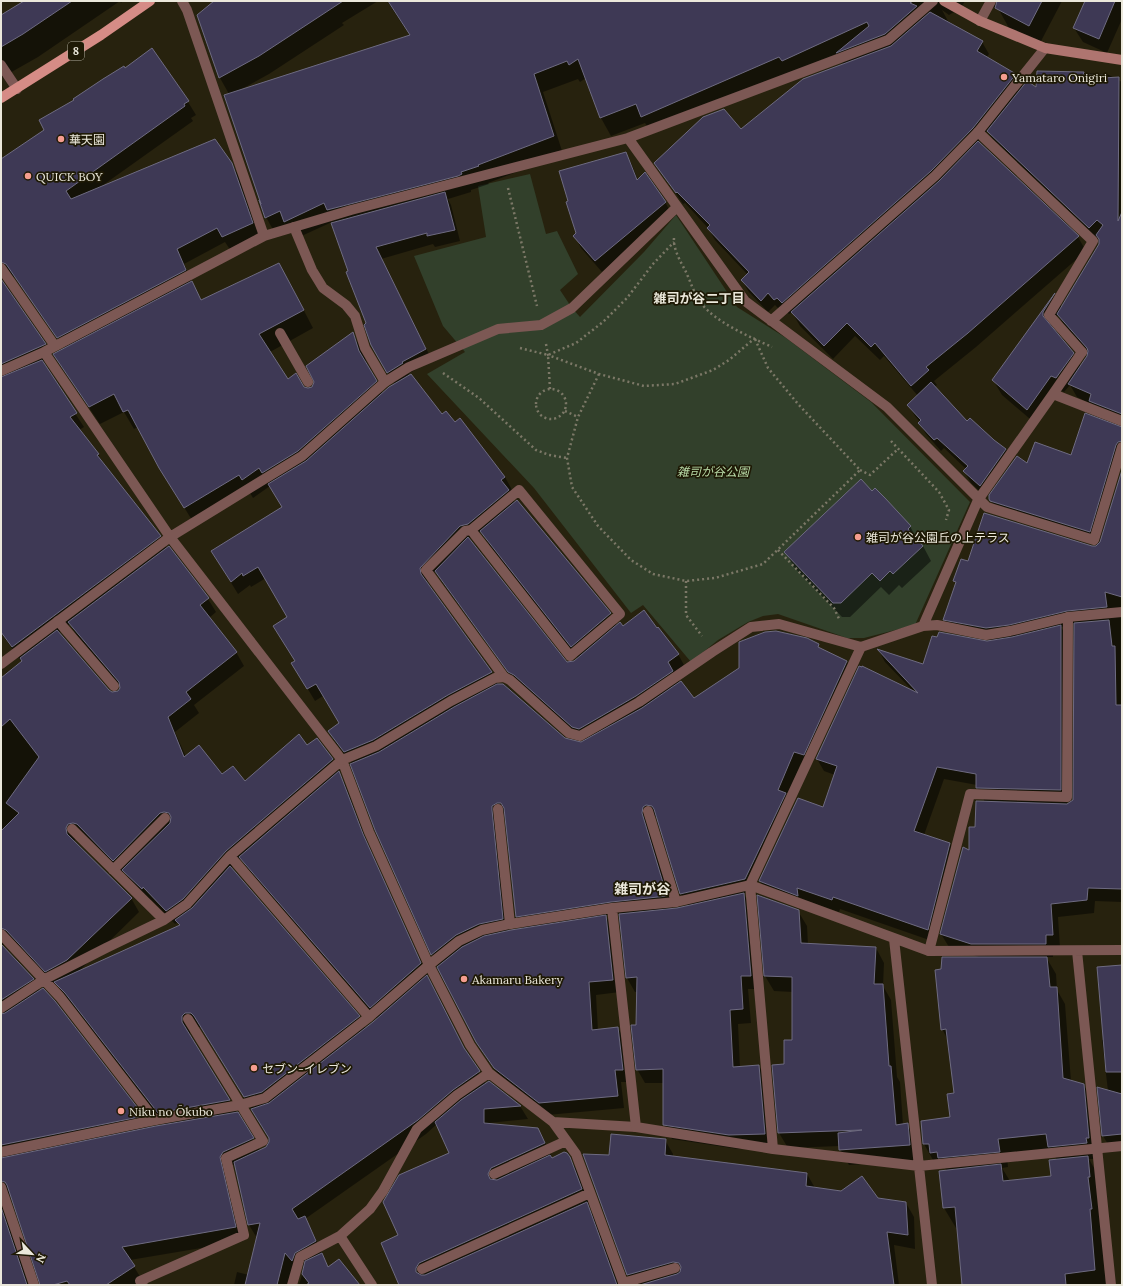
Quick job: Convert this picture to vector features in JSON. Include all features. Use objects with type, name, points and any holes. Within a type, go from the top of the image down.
[{"type":"main road","name":"8","points":[[1,98],[101,35],[150,1]]},
{"type":"street","points":[[182,1],[187,10],[264,236]]},
{"type":"street","points":[[1,371],[44,352],[264,236],[351,210],[628,138],[888,40],[933,1]]},
{"type":"street","points":[[944,1],[980,21],[1045,48],[1122,60]]},
{"type":"street","points":[[980,21],[990,1]]},
{"type":"street","points":[[771,321],[935,176],[978,132],[1045,48]]},
{"type":"street","points":[[1,65],[16,89]]},
{"type":"street","points":[[923,626],[978,500],[1082,352],[1049,316],[1093,241],[978,132]]},
{"type":"street","points":[[628,138],[745,301],[887,407],[978,500],[987,507],[1094,540],[1122,446]]},
{"type":"street","points":[[1,664],[170,537],[302,456],[385,382],[409,367],[498,329],[541,325],[572,308],[677,207]]},
{"type":"street","points":[[294,227],[312,270],[323,288],[346,305],[355,316],[365,348],[385,382]]},
{"type":"street","points":[[1,268],[54,346]]},
{"type":"street","points":[[280,333],[308,382]]},
{"type":"street","points":[[44,352],[170,537],[342,760],[369,832],[429,964],[470,1045],[489,1073],[553,1122],[576,1154],[624,1284],[674,1268]]},
{"type":"street","points":[[1053,394],[1122,421]]},
{"type":"street","points":[[471,530],[570,656],[620,614],[520,490],[471,530],[465,531],[426,570],[504,677],[510,680],[570,733],[580,736],[639,702],[751,627],[779,624],[861,647],[923,626],[938,625],[986,635],[1010,631],[1068,617],[1122,612]]},
{"type":"street","points":[[929,951],[970,794],[1068,797],[1068,617]]},
{"type":"street","points":[[58,621],[114,686]]},
{"type":"street","points":[[773,1149],[750,885],[861,647]]},
{"type":"street","points":[[1,1008],[45,979],[164,920],[187,904],[230,856],[342,760],[376,746],[451,701],[495,678],[504,677]]},
{"type":"street","points":[[498,809],[510,924]]},
{"type":"street","points":[[648,811],[676,902]]},
{"type":"street","points":[[113,870],[165,818]]},
{"type":"street","points":[[72,829],[164,920]]},
{"type":"street","points":[[230,856],[369,1017]]},
{"type":"street","points":[[1,1152],[155,1120],[240,1105],[266,1098],[369,1017],[429,964],[459,941],[482,930],[510,924],[612,908],[676,902],[750,885],[929,951],[1122,950]]},
{"type":"street","points":[[612,908],[636,1127]]},
{"type":"street","points":[[1,934],[60,996],[155,1120]]},
{"type":"street","points":[[894,939],[932,1285]]},
{"type":"street","points":[[1077,951],[1111,1285]]},
{"type":"street","points":[[142,1285],[140,1281],[244,1235],[226,1158],[263,1141],[188,1019]]},
{"type":"street","points":[[292,1285],[300,1257],[340,1236],[370,1209],[383,1191],[417,1129],[457,1095],[489,1073]]},
{"type":"street","points":[[553,1122],[636,1127],[773,1149],[919,1166],[1122,1146]]},
{"type":"street","points":[[494,1174],[566,1140]]},
{"type":"street","points":[[1,1187],[34,1285]]},
{"type":"street","points":[[422,1269],[590,1193]]},
{"type":"street","points":[[340,1236],[372,1285]]},
{"type":"path","points":[[504,170],[537,306]]},
{"type":"path","points":[[677,207],[674,242],[700,303],[729,326],[775,348]]},
{"type":"path","points":[[548,356],[576,343],[603,322],[627,298],[653,264],[674,242]]},
{"type":"path","points":[[516,347],[548,356],[599,374],[644,386],[675,384],[713,370],[730,360],[755,339],[771,321]]},
{"type":"path","points":[[541,325],[548,356],[550,389]]},
{"type":"path","points":[[755,339],[768,368],[798,404],[860,470],[870,475],[914,435]]},
{"type":"path","points":[[437,354],[442,373],[479,398],[536,450],[549,455],[567,458]]},
{"type":"path","points":[[442,373],[449,369]]},
{"type":"path","points":[[599,374],[578,418],[567,458],[572,487],[598,526],[631,560],[653,574],[686,581],[715,578],[763,564],[860,470]]},
{"type":"path","points":[[550,389],[558,390],[564,395],[567,403],[565,411],[560,417],[552,420],[544,418],[538,413],[536,406],[537,398],[542,392],[550,389]]},
{"type":"path","points":[[565,411],[578,418]]},
{"type":"path","points":[[890,440],[939,492],[949,510],[945,525]]},
{"type":"path","points":[[778,550],[834,608],[842,627]]},
{"type":"path","points":[[686,581],[686,615],[701,634]]},
{"type":"green space","name":"雑司が谷公園","points":[[530,174],[546,234],[557,231],[578,274],[560,290],[580,317],[644,252],[676,215],[737,307],[786,338],[871,402],[970,502],[915,625],[864,638],[847,638],[778,614],[763,616],[748,622],[718,640],[691,662],[643,605],[631,613],[534,488],[427,374],[465,352],[443,326],[414,256],[486,237],[478,186]]},
{"type":"building","points":[[24,1],[72,1],[1,47],[1,15]]},
{"type":"building","points":[[214,1],[343,1],[259,56],[219,78],[197,15]]},
{"type":"building","points":[[388,1],[913,1],[910,3],[917,6],[885,34],[836,53],[869,26],[867,22],[782,61],[779,57],[641,117],[636,104],[600,118],[578,59],[569,65],[567,61],[534,74],[554,136],[461,172],[462,174],[458,176],[327,210],[324,203],[284,222],[280,211],[265,218],[224,95],[410,35]]},
{"type":"building","points":[[997,1],[1042,1],[1029,26],[995,8]]},
{"type":"building","points":[[1085,1],[1115,1],[1099,39],[1073,28]]},
{"type":"building","points":[[930,12],[983,41],[977,51],[1016,74],[973,128],[931,171],[782,303],[777,298],[774,300],[768,293],[761,301],[741,280],[749,272],[707,228],[710,225],[677,192],[676,193],[654,163],[703,117],[724,109],[741,129],[803,79],[891,46]]},
{"type":"building","points":[[152,48],[189,101],[184,104],[185,106],[66,191],[71,199],[215,139],[232,163],[253,223],[222,237],[217,228],[177,249],[186,270],[57,338],[6,264],[1,262],[1,159],[44,130],[39,120],[74,100],[73,99],[124,66],[125,68]]},
{"type":"building","points":[[1037,71],[1084,72],[1083,75],[1103,75],[1103,78],[1119,77],[1118,221],[1122,212],[1122,414],[1089,401],[1091,394],[1068,384],[1087,356],[1088,351],[1057,314],[1099,244],[1099,239],[1096,235],[1103,225],[1097,220],[1089,228],[987,131],[1027,81],[1036,87]]},
{"type":"building","points":[[978,141],[1079,236],[968,333],[926,367],[929,370],[911,386],[875,343],[871,347],[847,323],[824,346],[791,312],[939,181]]},
{"type":"building","points":[[626,152],[637,180],[645,172],[666,202],[595,261],[573,236],[576,233],[566,202],[568,201],[559,171]]},
{"type":"building","points":[[445,192],[455,230],[427,236],[427,233],[376,247],[426,349],[402,362],[403,363],[387,373],[371,345],[364,325],[366,323],[346,272],[348,271],[331,223]]},
{"type":"building","points":[[279,263],[304,310],[259,334],[288,379],[296,373],[304,387],[312,387],[314,382],[306,366],[353,332],[359,351],[377,381],[298,451],[262,473],[259,468],[242,480],[239,475],[184,508],[159,468],[128,410],[123,412],[114,394],[89,407],[53,354],[192,281],[201,300]]},
{"type":"building","points":[[1,279],[46,344],[1,364]]},
{"type":"building","points":[[1055,293],[1043,312],[1043,316],[1074,353],[1056,378],[1051,376],[1027,410],[992,380]]},
{"type":"building","points":[[42,360],[77,413],[70,417],[99,454],[97,455],[161,536],[12,647],[1,632],[1,377]]},
{"type":"building","points":[[411,374],[442,414],[446,411],[455,422],[460,418],[505,477],[501,480],[509,490],[468,524],[460,526],[420,568],[421,574],[492,672],[448,695],[373,740],[344,752],[328,731],[339,723],[316,684],[307,689],[291,663],[295,661],[273,626],[287,617],[258,567],[243,576],[242,573],[231,582],[211,551],[282,507],[268,484],[306,461],[389,387]]},
{"type":"building","points":[[931,382],[967,421],[970,418],[1006,449],[980,486],[963,471],[968,466],[937,438],[934,440],[918,423],[921,420],[907,405]]},
{"type":"building","points":[[1085,413],[1122,427],[1122,441],[1118,442],[1116,445],[1090,532],[990,501],[989,495],[1017,456],[1027,463],[1035,442],[1071,455]]},
{"type":"building","points":[[1122,470],[1122,597],[1105,592],[1107,607],[1067,611],[1009,625],[986,628],[943,620],[956,582],[953,581],[961,559],[968,561],[984,513],[1096,546],[1100,542]]},
{"type":"building","name":"雑司が谷公園丘の上テラス","points":[[861,479],[872,491],[875,488],[911,526],[908,529],[923,546],[893,574],[890,571],[880,581],[872,573],[841,603],[833,603],[784,552]]},
{"type":"building","points":[[517,500],[611,613],[571,647],[480,531]]},
{"type":"building","points":[[468,537],[567,662],[574,661],[620,622],[623,626],[644,610],[679,654],[668,662],[673,671],[636,696],[579,729],[572,727],[514,675],[508,672],[435,571]]},
{"type":"building","points":[[169,546],[209,598],[200,605],[237,652],[186,692],[191,699],[168,717],[184,757],[199,745],[222,774],[233,766],[245,781],[299,734],[307,745],[317,738],[333,759],[226,851],[183,899],[166,911],[143,887],[142,889],[122,870],[170,823],[171,817],[169,813],[160,813],[113,861],[77,824],[68,824],[66,828],[67,834],[132,898],[67,960],[45,972],[6,930],[1,928],[1,831],[19,813],[6,803],[39,757],[10,719],[1,727],[1,678],[22,661],[20,658],[57,630],[109,690],[112,692],[118,691],[120,688],[119,682],[68,622]]},
{"type":"building","points":[[1109,620],[1112,646],[1115,646],[1116,705],[1122,705],[1122,889],[1088,888],[1087,900],[1051,904],[1053,935],[1046,935],[1046,944],[971,944],[940,934],[963,847],[969,850],[969,827],[975,827],[976,801],[1067,804],[1073,800],[1074,623]]},
{"type":"building","points":[[1061,625],[1061,790],[976,788],[976,774],[937,767],[914,831],[950,843],[928,930],[833,897],[832,900],[797,888],[798,896],[759,881],[798,798],[823,807],[837,766],[816,759],[859,666],[862,666],[918,693],[877,649],[923,664],[932,636],[937,637],[939,632],[987,641],[1012,637]]},
{"type":"building","points":[[776,631],[807,638],[819,644],[818,647],[847,661],[804,755],[794,752],[778,790],[786,793],[745,879],[680,894],[654,809],[652,806],[646,805],[643,807],[642,813],[667,896],[611,902],[516,917],[504,808],[501,803],[497,803],[492,806],[492,810],[503,919],[479,924],[456,935],[431,955],[375,830],[350,764],[379,752],[454,707],[497,684],[503,684],[565,738],[581,742],[642,708],[681,681],[694,698],[739,668],[739,642],[765,632]]},
{"type":"building","points":[[339,771],[363,834],[421,963],[370,1008],[239,857]]},
{"type":"building","points":[[230,866],[360,1016],[262,1092],[244,1097],[194,1016],[191,1013],[185,1013],[182,1016],[182,1022],[230,1100],[158,1113],[65,993],[54,982],[180,925],[175,920],[192,908]]},
{"type":"building","points":[[744,893],[751,976],[741,976],[743,1009],[730,1010],[733,1067],[759,1065],[765,1134],[729,1135],[663,1125],[663,1069],[636,1070],[631,1025],[636,1025],[637,977],[626,978],[619,914],[677,908]]},
{"type":"building","points":[[757,895],[799,910],[801,943],[876,947],[874,984],[883,984],[889,1066],[891,1066],[896,1125],[908,1123],[910,1145],[839,1150],[838,1133],[862,1130],[778,1133],[772,1065],[784,1064],[784,1040],[792,1040],[792,977],[764,976]]},
{"type":"building","points":[[606,915],[613,980],[589,982],[592,1030],[618,1027],[623,1070],[615,1070],[618,1096],[539,1103],[494,1068],[476,1042],[437,967],[462,947],[484,936],[511,930]]},
{"type":"building","points":[[1,944],[34,979],[1,1000]]},
{"type":"building","points":[[942,957],[1047,957],[1050,987],[1057,987],[1063,1078],[1084,1084],[1089,1138],[1086,1138],[1087,1143],[1048,1147],[1046,1134],[998,1139],[1000,1152],[938,1158],[937,1152],[930,1153],[929,1144],[923,1144],[921,1121],[950,1117],[947,1094],[954,1093],[946,1029],[941,1030],[935,970],[941,969]]},
{"type":"building","points":[[1122,965],[1122,1072],[1106,1072],[1097,967]]},
{"type":"building","points":[[427,975],[464,1048],[480,1071],[453,1090],[418,1120],[292,1209],[298,1219],[305,1216],[316,1241],[295,1253],[292,1261],[285,1253],[277,1285],[245,1285],[260,1223],[248,1225],[234,1162],[266,1147],[269,1142],[269,1138],[251,1109],[269,1103],[373,1022]]},
{"type":"building","points":[[43,988],[55,1001],[144,1116],[1,1145],[1,1014],[5,1013]]},
{"type":"building","points":[[489,1081],[521,1106],[484,1109],[484,1123],[538,1128],[545,1143],[491,1168],[488,1174],[490,1179],[497,1180],[550,1155],[552,1158],[564,1152],[570,1157],[582,1189],[419,1263],[416,1268],[416,1272],[421,1275],[425,1275],[587,1202],[617,1285],[399,1285],[381,1243],[398,1235],[383,1202],[399,1175],[449,1153],[435,1122],[461,1100]]},
{"type":"building","points":[[1097,1087],[1122,1094],[1122,1134],[1102,1136]]},
{"type":"building","points":[[238,1112],[254,1138],[223,1152],[220,1157],[236,1227],[122,1247],[135,1266],[106,1285],[70,1285],[67,1281],[53,1285],[40,1285],[7,1185],[5,1182],[1,1181],[1,1158],[156,1126]]},
{"type":"building","points":[[611,1134],[666,1139],[665,1155],[807,1173],[806,1186],[841,1191],[862,1176],[878,1198],[906,1202],[908,1235],[887,1232],[894,1285],[640,1285],[677,1274],[680,1272],[681,1267],[679,1263],[673,1262],[627,1275],[583,1154],[609,1155]]},
{"type":"building","points":[[1088,1156],[1090,1177],[1088,1177],[1092,1209],[1090,1209],[1095,1270],[1065,1274],[1066,1285],[962,1285],[955,1207],[943,1208],[939,1171],[1001,1164],[1003,1181],[1051,1176],[1049,1160]]},
{"type":"building","points":[[1,1207],[27,1285],[1,1285]]},
{"type":"building","points":[[322,1253],[328,1267],[339,1259],[360,1285],[306,1285],[309,1283],[302,1274],[305,1261]]},
{"type":"place","name":"Yamataro Onigiri","points":[[1004,77]]},
{"type":"place","name":"華天園","points":[[61,139]]},
{"type":"place","name":"QUICK BOY","points":[[28,176]]},
{"type":"place","name":"雑司が谷公園丘の上テラス","points":[[858,537]]},
{"type":"place","name":"Akamaru Bakery","points":[[464,979]]},
{"type":"place","name":"セブン-イレブン","points":[[254,1068]]},
{"type":"place","name":"Niku no Ōkubo","points":[[121,1111]]},
{"type":"district","name":"雑司が谷二丁目","points":[[699,298]]},
{"type":"district","name":"雑司が谷","points":[[642,889]]}]
